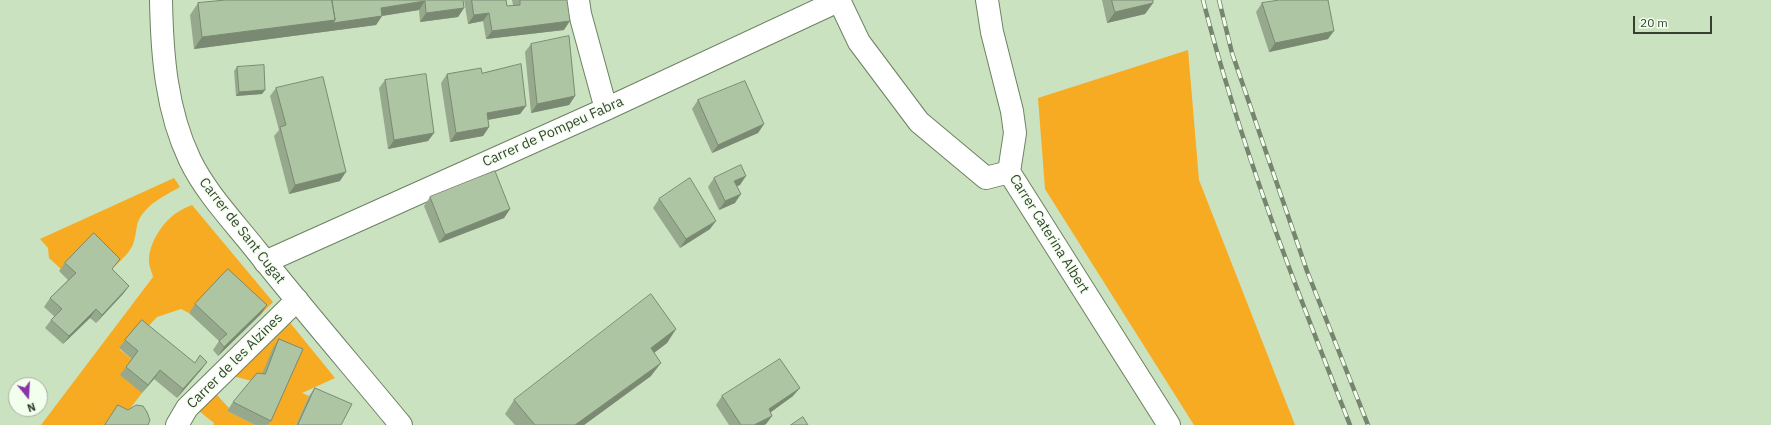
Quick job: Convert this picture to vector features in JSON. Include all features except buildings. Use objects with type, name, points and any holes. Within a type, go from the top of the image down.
[{"type":"street","name":"Carrer de Sant Cugat","points":[[161,0],[164,70],[175,122],[187,153],[204,186],[265,262],[401,425]]},
{"type":"street","points":[[578,0],[580,14],[606,109]]},
{"type":"street","name":"Carrer de Pompeu Fabra","points":[[265,262],[606,109],[840,0]]},
{"type":"street","points":[[840,0],[859,42],[919,122],[986,178],[1009,172]]},
{"type":"street","name":"Carrer Caterina Albert","points":[[987,0],[992,32],[1012,111],[1015,133],[1009,172],[1169,425]]},
{"type":"street","name":"Carrer de les Alzines","points":[[177,425],[187,408],[297,300]]},
{"type":"shaded area","points":[[1188,50],[1199,180],[1295,425],[1194,425],[1045,189],[1038,98]]},
{"type":"shaded area","points":[[174,178],[180,187],[150,206],[145,211],[138,222],[133,245],[126,255],[114,267],[61,269],[49,258],[48,248],[40,239]]},
{"type":"shaded area","points":[[192,205],[273,302],[261,314],[222,278],[189,313],[181,309],[157,317],[142,333],[119,349],[132,359],[142,393],[122,419],[112,414],[105,425],[41,425],[153,277],[149,264],[151,248],[162,227],[172,216]]},
{"type":"shaded area","points":[[287,319],[335,378],[302,393],[309,396],[296,425],[267,425],[259,383],[233,376]]},
{"type":"shaded area","points":[[216,394],[229,408],[227,411],[255,425],[213,425],[214,423],[199,411]]},
{"type":"railway","points":[[1203,0],[1251,162],[1289,268],[1350,425]]},
{"type":"railway","points":[[1219,0],[1232,53],[1307,271],[1368,425]]}]
